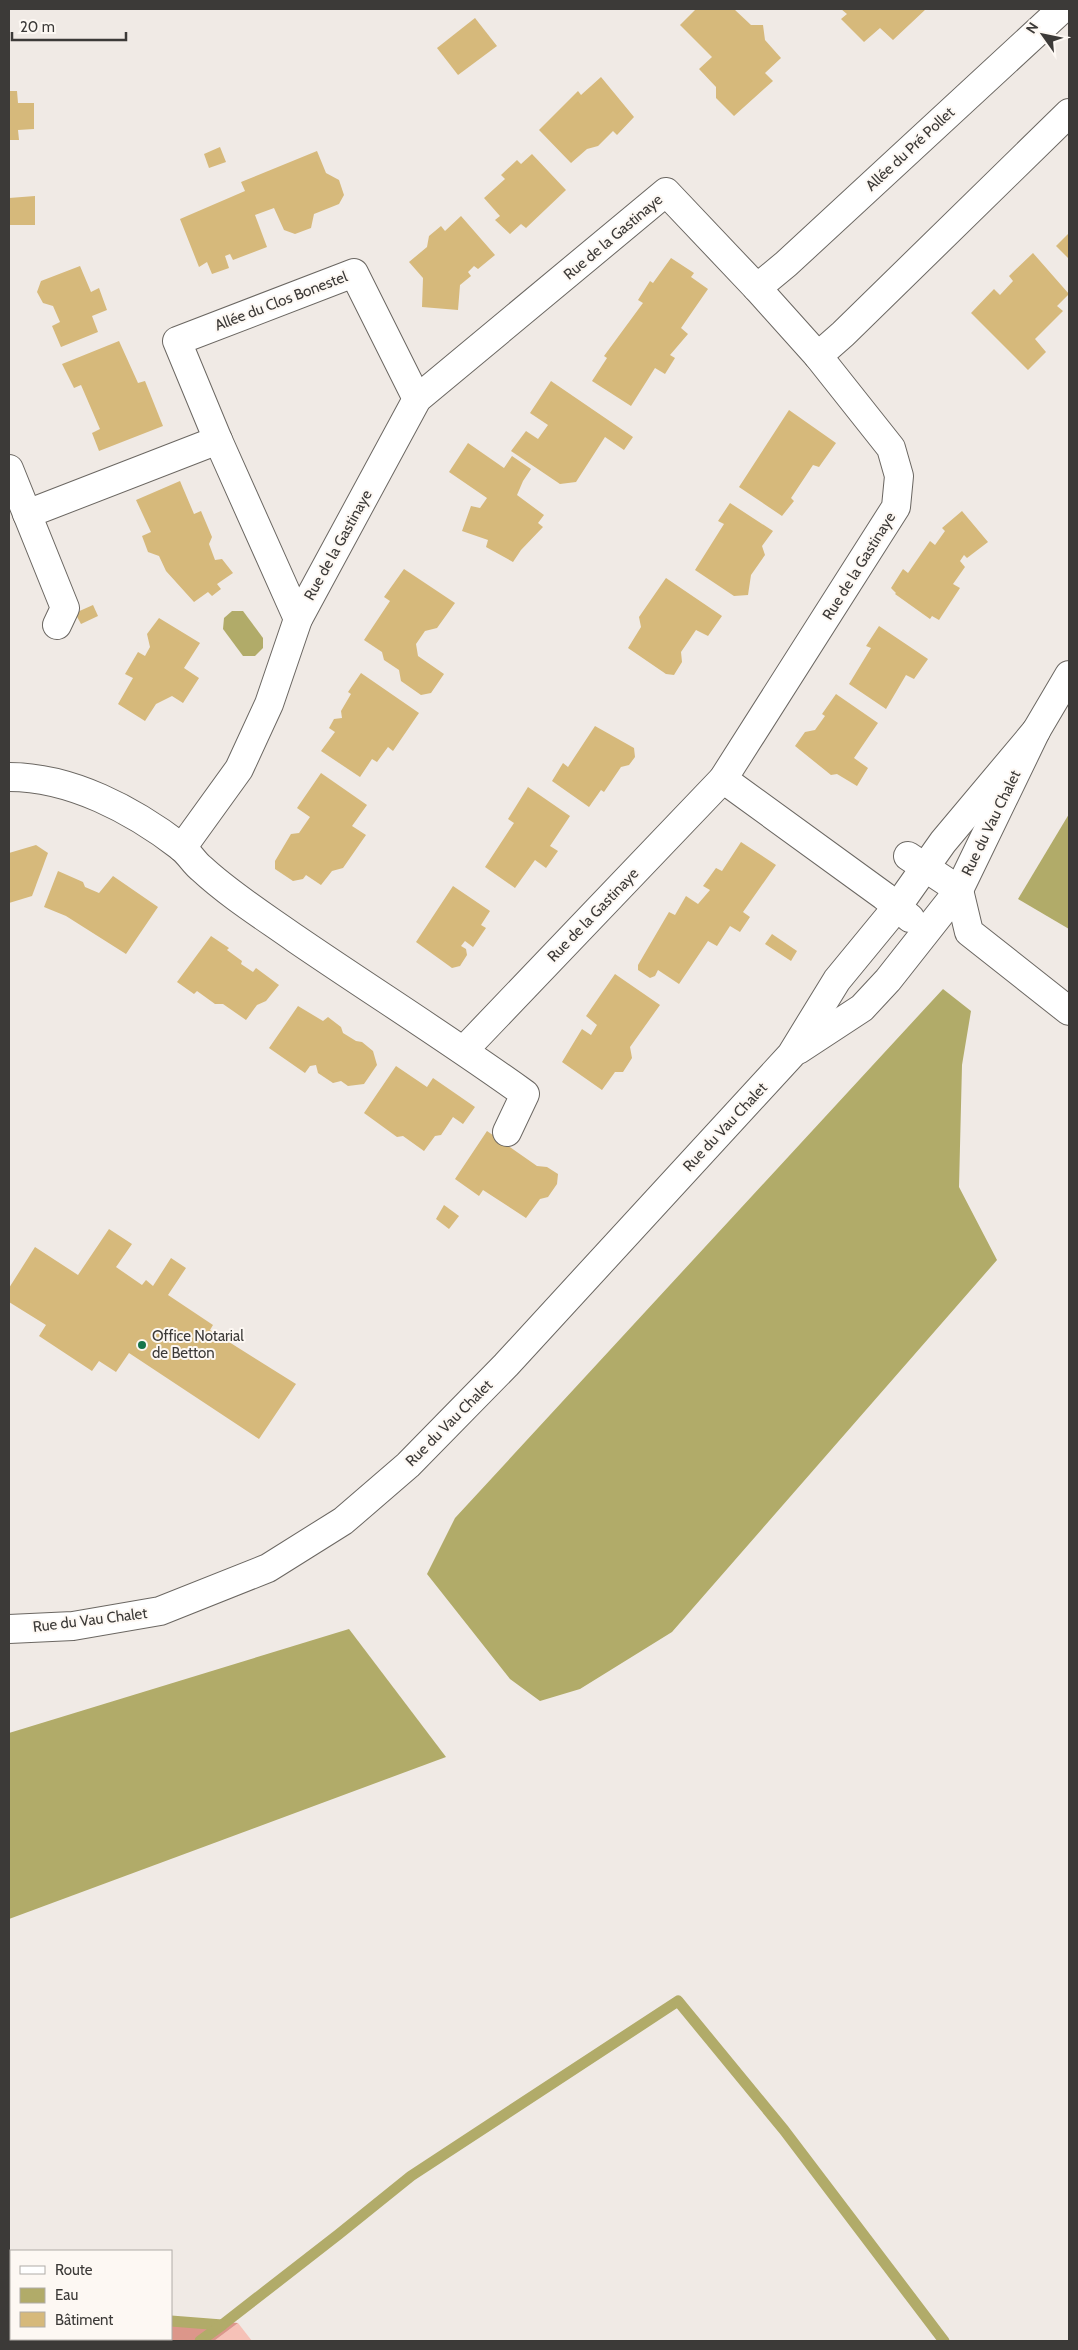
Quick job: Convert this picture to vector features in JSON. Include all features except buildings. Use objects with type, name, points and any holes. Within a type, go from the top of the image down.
[{"type":"street","name":"Allée du Pré Pollet","points":[[757,288],[786,264],[1062,9]]},
{"type":"street","points":[[818,356],[843,334],[1069,113]]},
{"type":"street","name":"Rue de la Gastinaye","points":[[182,848],[238,769],[269,704],[298,619],[417,399],[666,192],[818,356],[891,448],[899,476],[896,507],[723,779],[464,1050]]},
{"type":"street","name":"Allée du Clos Bonestel","points":[[298,619],[218,440],[177,341],[354,273],[417,399]]},
{"type":"street","points":[[27,514],[218,440]]},
{"type":"street","points":[[9,469],[65,608],[57,625]]},
{"type":"street","name":"Rue du Vau Chalet","points":[[791,1055],[862,1008],[888,980],[959,890],[1036,731],[1069,675]]},
{"type":"street","name":"Rue du Vau Chalet","points":[[9,1629],[73,1626],[160,1611],[268,1568],[343,1521],[408,1465],[506,1365],[791,1055],[837,980],[897,907],[917,862],[942,842],[1036,731]]},
{"type":"street","points":[[9,777],[54,781],[98,798],[134,816],[182,848],[201,869],[266,918],[380,997],[464,1050],[525,1094],[507,1132]]},
{"type":"street","points":[[723,779],[897,907],[927,932]]},
{"type":"street","points":[[917,862],[959,890],[969,932],[1069,1010]]},
{"type":"shaded area","points":[[9,2302],[10,2340],[172,2340],[172,2317],[238,2323],[214,2341],[9,2341]]},
{"type":"shaded area","points":[[238,2323],[252,2341],[214,2341]]},
{"type":"water","points":[[232,611],[243,611],[263,638],[263,648],[255,656],[243,656],[223,629],[224,618]]},
{"type":"water","points":[[1069,814],[1069,929],[1018,899]]},
{"type":"water","points":[[943,989],[971,1011],[962,1065],[959,1187],[997,1260],[672,1632],[580,1689],[540,1701],[510,1679],[427,1574],[455,1518]]},
{"type":"water","points":[[349,1629],[446,1757],[9,1919],[9,1733]]},
{"type":"waterway","points":[[172,2321],[222,2325],[411,2176],[678,2001],[784,2130],[944,2341]]},
{"type":"waterway","points":[[200,2341],[222,2325]]},
{"type":"place","name":"Office Notarial de Betton","points":[[142,1345]]}]
